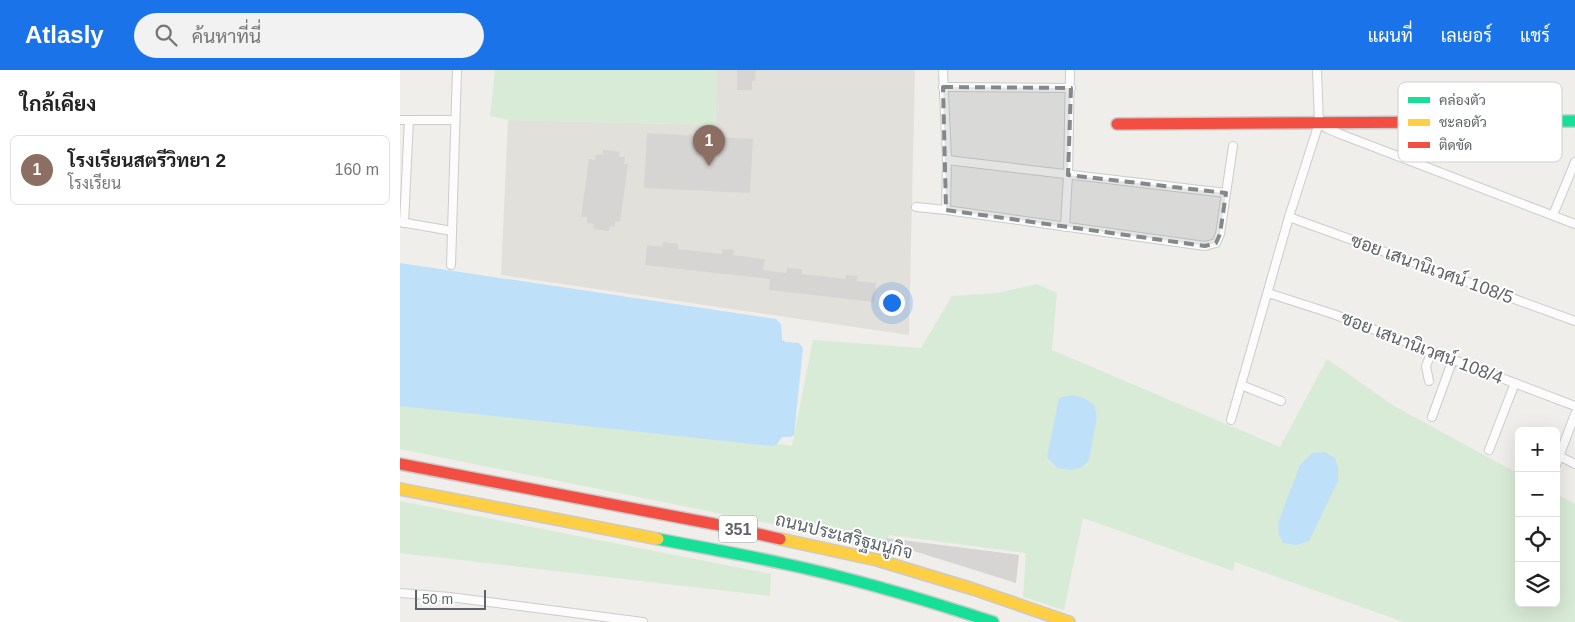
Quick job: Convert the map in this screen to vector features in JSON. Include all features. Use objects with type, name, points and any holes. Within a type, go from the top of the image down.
[{"type":"main road","points":[[1562,121],[1575,121]]},
{"type":"main road","points":[[1117,124],[1398,122]]},
{"type":"main road","name":"ถนนประเสริฐมนูกิจ","points":[[400,464],[714,524],[877,560],[973,589],[1069,622]]},
{"type":"main road","name":"351","points":[[400,489],[838,576],[912,596],[993,622]]},
{"type":"street","points":[[451,265],[457,70]]},
{"type":"street","points":[[943,70],[947,160],[946,210]]},
{"type":"street","points":[[1065,227],[1071,88],[1070,70]]},
{"type":"street","points":[[1231,420],[1289,216],[1318,123],[1317,70]]},
{"type":"street","points":[[944,87],[1071,88]]},
{"type":"street","points":[[400,120],[455,120]]},
{"type":"street","points":[[409,120],[402,223],[452,231]]},
{"type":"street","points":[[1318,123],[1340,134],[1398,156]]},
{"type":"street","points":[[916,207],[1205,246],[1216,243],[1220,234],[1234,146]]},
{"type":"street","points":[[947,160],[1226,193]]},
{"type":"street","points":[[1414,162],[1575,224]]},
{"type":"street","points":[[1553,215],[1575,162]]},
{"type":"street","name":"ซอย เสนานิเวศน์ 108/5","points":[[1289,216],[1575,321]]},
{"type":"street","name":"ซอย เสนานิเวศน์ 108/4","points":[[1268,293],[1333,314],[1575,406]]},
{"type":"street","points":[[1429,381],[1426,366],[1432,351]]},
{"type":"street","points":[[1432,417],[1453,359]]},
{"type":"street","points":[[1489,450],[1515,383]]},
{"type":"street","points":[[1241,385],[1281,401]]},
{"type":"street","points":[[1560,453],[1575,414]]},
{"type":"street","points":[[1560,456],[1575,464]]},
{"type":"street","points":[[400,593],[450,597],[579,618],[643,622]]},
{"type":"highlighted area","points":[[943,87],[1071,88],[1068,175],[1226,193],[1220,234],[1216,243],[1205,246],[946,210]]},
{"type":"shaded area","points":[[717,70],[915,70],[909,335],[501,275],[508,120],[715,125]]},
{"type":"green space","points":[[495,70],[717,70],[715,125],[508,120],[490,116]]},
{"type":"green space","points":[[1037,284],[1057,293],[1052,350],[1280,447],[1327,359],[1394,406],[1515,472],[1515,607],[1560,607],[1560,496],[1575,504],[1575,622],[1404,622],[1235,562],[1233,571],[1083,518],[1064,610],[1023,597],[1026,553],[889,535],[884,552],[792,528],[400,449],[400,392],[792,446],[813,340],[921,348],[952,296],[997,293]]},
{"type":"green space","points":[[400,501],[771,574],[770,596],[400,553]]},
{"type":"water","points":[[400,263],[776,319],[781,324],[782,340],[799,343],[803,348],[794,435],[782,437],[777,444],[772,446],[400,406]]},
{"type":"water","points":[[1072,395],[1084,398],[1094,405],[1097,417],[1089,460],[1082,467],[1072,470],[1057,468],[1047,457],[1059,398]]},
{"type":"water","points":[[1325,452],[1335,458],[1338,467],[1338,481],[1309,541],[1296,545],[1283,543],[1279,535],[1278,523],[1300,465],[1312,453]]},
{"type":"building","points":[[737,70],[756,70],[755,81],[752,81],[752,90],[737,90]]},
{"type":"building","points":[[647,133],[753,139],[750,193],[644,188]]},
{"type":"building","points":[[603,150],[620,152],[619,157],[625,157],[624,164],[628,164],[620,222],[615,221],[615,227],[610,226],[609,231],[593,229],[594,224],[587,223],[587,217],[581,217],[589,159],[595,160],[596,154],[603,155]]},
{"type":"building","points":[[663,242],[678,244],[678,249],[722,254],[722,249],[734,250],[733,255],[765,259],[763,270],[786,273],[787,268],[802,269],[802,274],[846,279],[846,275],[858,276],[857,281],[876,283],[874,302],[769,290],[770,279],[645,265],[647,245],[662,247]]},
{"type":"building","points":[[886,538],[1019,555],[1016,583],[885,542]]},
{"type":"traffic: fast","points":[[1562,121],[1575,121]]},
{"type":"traffic: fast","points":[[658,539],[835,575],[993,622]]},
{"type":"traffic: slow","points":[[400,489],[658,539]]},
{"type":"traffic: slow","points":[[780,539],[877,560],[973,589],[1069,622]]},
{"type":"traffic: jam","points":[[1117,124],[1398,122]]},
{"type":"traffic: jam","points":[[400,464],[714,524],[780,539]]},
{"type":"place","name":"โรงเรียนสตรีวิทยา 2","points":[[709,166]]}]
